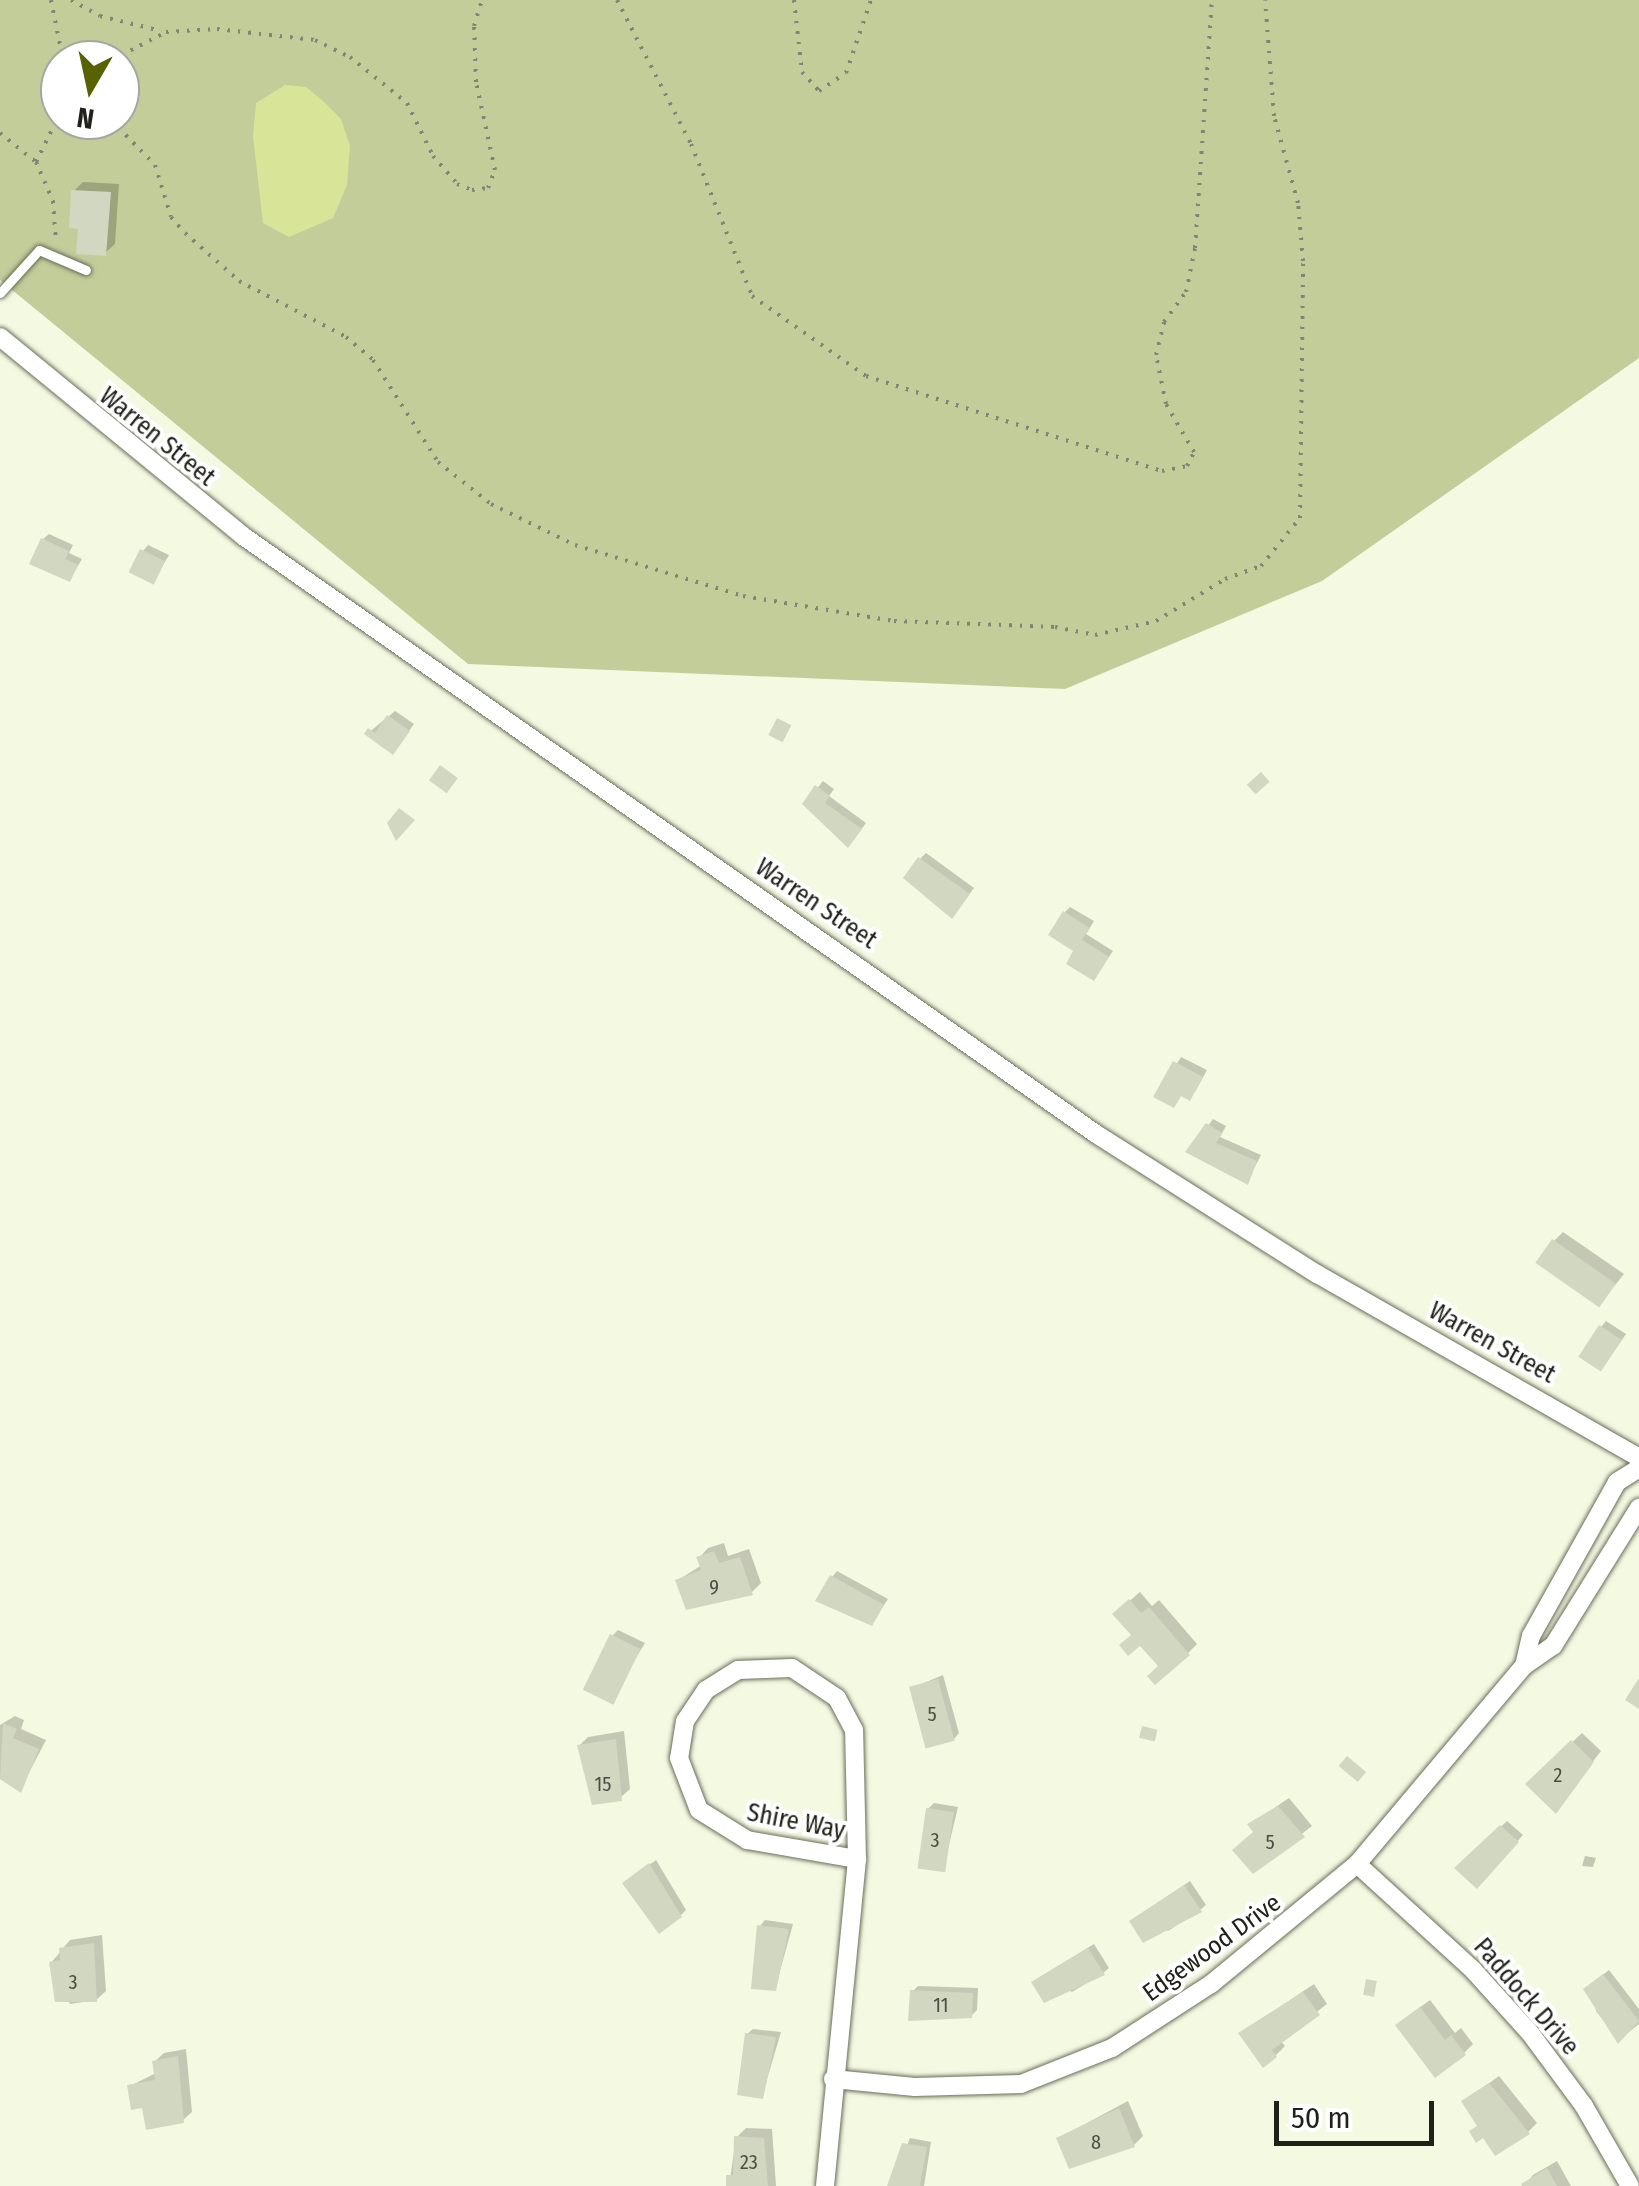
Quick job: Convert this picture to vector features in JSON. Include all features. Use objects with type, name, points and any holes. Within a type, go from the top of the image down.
[{"type":"street","name":"Warren Street","points":[[0,338],[242,536],[1096,1134],[1317,1274],[1639,1458]]},
{"type":"street","name":"Edgewood Drive","points":[[1524,1666],[1531,1636],[1617,1482],[1639,1468]]},
{"type":"street","name":"Edgewood Drive","points":[[833,2079],[994,2088],[1082,2064],[1211,1984],[1357,1864],[1524,1666],[1553,1646],[1639,1508]]},
{"type":"street","name":"Shire Way","points":[[825,2186],[857,1858],[857,1748],[837,1698],[808,1675],[774,1665],[738,1670],[706,1690],[680,1739],[682,1777],[699,1810],[747,1840],[857,1858]]},
{"type":"street","name":"Paddock Drive","points":[[1357,1864],[1473,1970],[1530,2033],[1584,2106],[1630,2186]]},
{"type":"lane","points":[[0,292],[39,250],[57,253],[86,270]]},
{"type":"path","points":[[51,0],[58,40]]},
{"type":"path","points":[[71,0],[100,16],[166,32],[278,33],[350,56],[407,103],[434,156],[456,184],[472,190],[488,188],[495,170],[476,82],[474,26],[482,0]]},
{"type":"path","points":[[618,0],[691,144],[752,296],[866,376],[1162,470],[1187,466],[1194,452],[1166,404],[1156,355],[1164,322],[1186,292],[1194,248],[1212,0]]},
{"type":"path","points":[[794,0],[802,72],[819,91],[846,73],[871,0]]},
{"type":"path","points":[[131,140],[155,165],[172,217],[185,233],[239,281],[346,337],[373,360],[438,462],[491,504],[575,545],[742,596],[894,621],[1095,635],[1156,621],[1194,604],[1225,578],[1260,566],[1300,518],[1303,262],[1298,204],[1274,116],[1266,0]]},
{"type":"path","points":[[140,45],[166,32]]},
{"type":"path","points":[[0,133],[36,162],[53,201],[57,253]]},
{"type":"path","points":[[36,162],[47,140]]},
{"type":"shaded area","points":[[0,0],[1639,0],[1639,358],[1322,581],[1065,689],[468,664],[0,280]]},
{"type":"shaded area","points":[[285,85],[306,87],[324,102],[341,119],[350,146],[347,185],[333,218],[289,237],[263,223],[253,136],[256,103]]},
{"type":"building","points":[[71,190],[111,192],[106,256],[76,254],[78,229],[69,228]]},
{"type":"building","points":[[41,538],[69,551],[65,559],[78,565],[70,582],[29,564]]},
{"type":"building","points":[[140,549],[165,561],[154,585],[129,572]]},
{"type":"building","points":[[387,715],[410,731],[393,755],[364,734],[368,728],[375,733]]},
{"type":"building","points":[[777,718],[791,725],[783,742],[768,735]]},
{"type":"building","points":[[440,765],[458,778],[447,793],[429,780]]},
{"type":"building","points":[[1261,772],[1270,782],[1256,794],[1247,785]]},
{"type":"building","points":[[815,785],[830,796],[825,803],[862,829],[848,848],[802,804]]},
{"type":"building","points":[[399,808],[415,820],[396,841],[387,823]]},
{"type":"building","points":[[918,857],[970,894],[952,919],[903,878]]},
{"type":"building","points":[[1063,911],[1090,928],[1082,940],[1109,957],[1094,981],[1066,964],[1073,951],[1048,935]]},
{"type":"building","points":[[1173,1061],[1203,1077],[1190,1101],[1181,1096],[1174,1108],[1153,1097]]},
{"type":"building","points":[[1206,1123],[1222,1133],[1216,1143],[1257,1161],[1248,1185],[1185,1152]]},
{"type":"building","points":[[1552,1239],[1616,1284],[1599,1307],[1535,1263]]},
{"type":"building","points":[[1599,1325],[1622,1340],[1601,1372],[1578,1357]]},
{"type":"building","points":[[714,1551],[719,1563],[740,1557],[753,1595],[686,1610],[675,1580],[701,1570],[696,1557]]},
{"type":"building","points":[[830,1575],[884,1605],[872,1626],[815,1601]]},
{"type":"building","points":[[1129,1599],[1141,1613],[1149,1607],[1190,1655],[1155,1685],[1147,1676],[1158,1666],[1140,1646],[1128,1656],[1119,1645],[1131,1635],[1112,1614]]},
{"type":"building","points":[[610,1634],[641,1649],[613,1705],[583,1690]]},
{"type":"building","points":[[1639,1678],[1639,1709],[1625,1700]]},
{"type":"building","points":[[938,1679],[955,1741],[926,1749],[909,1687]]},
{"type":"building","points":[[3,1723],[17,1729],[13,1738],[39,1749],[21,1793],[0,1779]]},
{"type":"building","points":[[1142,1726],[1158,1730],[1155,1742],[1139,1738]]},
{"type":"building","points":[[616,1739],[622,1801],[592,1805],[577,1745]]},
{"type":"building","points":[[1571,1740],[1594,1762],[1556,1814],[1525,1784]]},
{"type":"building","points":[[1347,1756],[1366,1772],[1358,1782],[1339,1766]]},
{"type":"building","points":[[1278,1806],[1305,1837],[1253,1874],[1232,1850],[1253,1832],[1247,1824]]},
{"type":"building","points":[[926,1808],[954,1812],[945,1872],[918,1868]]},
{"type":"building","points":[[1500,1825],[1519,1842],[1477,1889],[1454,1868]]},
{"type":"building","points":[[649,1863],[682,1917],[659,1934],[622,1883]]},
{"type":"building","points":[[1184,1885],[1202,1912],[1143,1943],[1129,1921]]},
{"type":"building","points":[[757,1925],[789,1929],[776,1991],[751,1989]]},
{"type":"building","points":[[94,1943],[97,2002],[55,2002],[49,1962],[60,1960],[59,1948]]},
{"type":"building","points":[[1088,1948],[1105,1975],[1044,2003],[1031,1982]]},
{"type":"building","points":[[1603,1974],[1639,2021],[1618,2044],[1583,1989]]},
{"type":"building","points":[[1366,1979],[1377,1981],[1374,1997],[1363,1995]]},
{"type":"building","points":[[910,1990],[973,1993],[972,2018],[908,2021]]},
{"type":"building","points":[[1303,1992],[1320,2015],[1272,2050],[1277,2057],[1263,2068],[1238,2033]]},
{"type":"building","points":[[1420,2007],[1445,2040],[1451,2035],[1466,2055],[1435,2078],[1395,2025]]},
{"type":"building","points":[[745,2033],[776,2037],[763,2099],[737,2095]]},
{"type":"building","points":[[178,2056],[184,2123],[146,2130],[142,2108],[131,2110],[127,2085],[155,2080],[152,2061]]},
{"type":"building","points":[[1489,2083],[1530,2134],[1495,2156],[1483,2138],[1476,2143],[1469,2131],[1477,2126],[1461,2101]]},
{"type":"building","points":[[1119,2108],[1135,2147],[1069,2169],[1056,2138]]},
{"type":"building","points":[[734,2136],[764,2138],[768,2186],[726,2186],[726,2175],[733,2175]]},
{"type":"building","points":[[902,2143],[927,2147],[920,2186],[887,2186]]},
{"type":"building","points":[[1547,2168],[1557,2186],[1522,2186],[1521,2184]]}]
